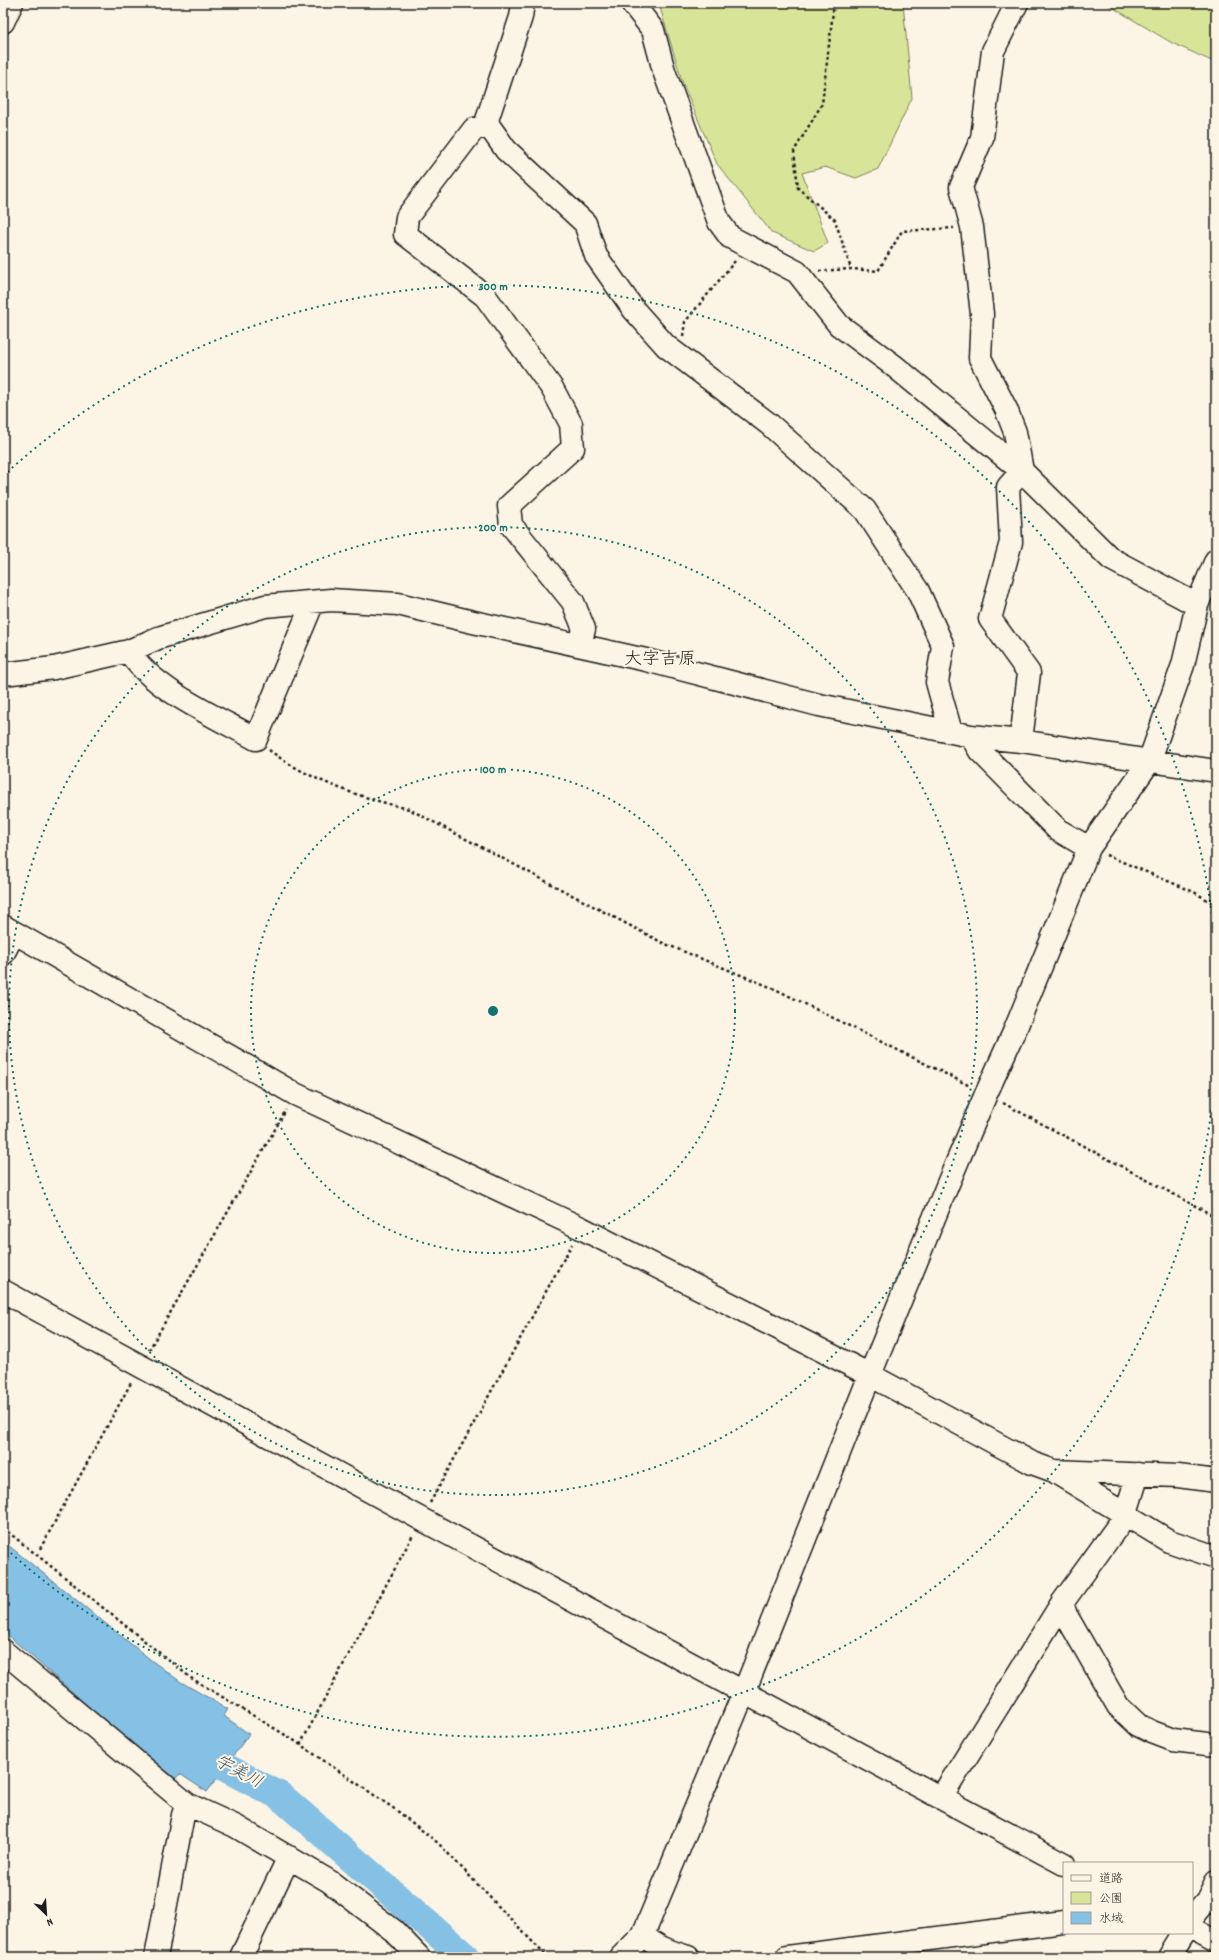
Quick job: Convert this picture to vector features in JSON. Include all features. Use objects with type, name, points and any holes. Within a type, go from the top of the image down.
[{"type":"street","points":[[3,22],[12,3]]},
{"type":"street","points":[[523,3],[521,17],[487,120],[489,126],[506,150],[585,222],[596,256],[634,310],[666,346],[769,424],[865,510],[918,590],[943,646],[937,682],[961,734],[980,751],[1058,830],[1089,848]]},
{"type":"street","points":[[632,3],[653,30],[664,71],[719,222],[730,237],[797,272],[839,326],[893,365],[1022,471],[1111,559],[1196,605]]},
{"type":"street","points":[[1017,3],[993,51],[982,138],[961,187],[972,228],[982,314],[980,358],[1006,409],[1015,432],[1022,471]]},
{"type":"street","points":[[489,126],[474,129],[406,217],[405,234],[485,296],[552,388],[571,424],[573,448],[509,506],[511,525],[573,602],[584,629],[580,645]]},
{"type":"street","points":[[1021,741],[1029,673],[990,619],[1010,542],[1008,486],[1022,471]]},
{"type":"street","points":[[621,1957],[643,1935],[744,1692],[870,1374],[986,1094],[1015,1030],[1089,848],[1149,762],[1183,665],[1196,605],[1216,560]]},
{"type":"street","points":[[3,674],[54,668],[129,651],[158,638],[264,606],[331,600],[398,604],[646,660],[819,705],[961,734],[1021,741],[1149,762],[1216,771]]},
{"type":"street","points":[[129,651],[135,662],[159,685],[256,739],[313,602]]},
{"type":"street","points":[[3,954],[9,930],[295,1094],[581,1228],[870,1374],[1032,1463],[1054,1471],[1082,1487],[1125,1516],[1169,1541],[1216,1557]]},
{"type":"street","points":[[3,1291],[421,1519],[1063,1863]]},
{"type":"street","points":[[1054,1471],[1178,1476],[1216,1481]]},
{"type":"street","points":[[940,1798],[1062,1602],[1125,1516],[1138,1474]]},
{"type":"street","points":[[1062,1602],[1066,1614],[1118,1706],[1138,1725],[1173,1740],[1216,1745]]},
{"type":"street","points":[[3,1651],[187,1804],[235,1826],[289,1856],[340,1890],[394,1931],[419,1957]]},
{"type":"street","points":[[156,1957],[181,1822],[187,1804]]},
{"type":"street","points":[[247,1954],[289,1856]]},
{"type":"street","points":[[1193,1917],[1207,1900],[1216,1882]]},
{"type":"street","points":[[788,1957],[1063,1922]]},
{"type":"street","points":[[1193,1930],[1216,1942]]},
{"type":"street","points":[[1169,1957],[1183,1934]]},
{"type":"street","points":[[643,1935],[651,1942],[664,1949],[688,1957]]},
{"type":"path","points":[[834,3],[822,104],[794,151],[798,188],[835,220],[851,269]]},
{"type":"path","points":[[797,272],[851,269],[878,271],[902,231],[972,228]]},
{"type":"path","points":[[679,356],[685,322],[735,260],[730,237]]},
{"type":"path","points":[[256,739],[283,760],[326,783],[370,800],[409,809],[663,943],[775,989],[986,1094],[1216,1217]]},
{"type":"path","points":[[1089,848],[1194,892],[1216,905]]},
{"type":"path","points":[[40,1549],[140,1366],[295,1094]]},
{"type":"path","points":[[300,1745],[421,1519],[581,1228]]},
{"type":"path","points":[[3,1528],[191,1678],[300,1745],[396,1810],[438,1843],[547,1957]]},
{"type":"green space","points":[[663,3],[903,3],[912,98],[878,169],[856,178],[825,167],[802,173],[828,243],[814,251],[772,233],[717,164],[683,84],[661,11]]},
{"type":"green space","points":[[1105,3],[1216,3],[1216,63],[1172,43]]},
{"type":"water","points":[[3,1541],[151,1660],[181,1682],[228,1709],[224,1716],[249,1734],[207,1792],[180,1774],[173,1781],[3,1631]]},
{"type":"waterway","name":"宇美川","points":[[190,1749],[280,1796],[465,1957]]},
{"type":"district","name":"大字吉原","points":[[660,660]]}]
